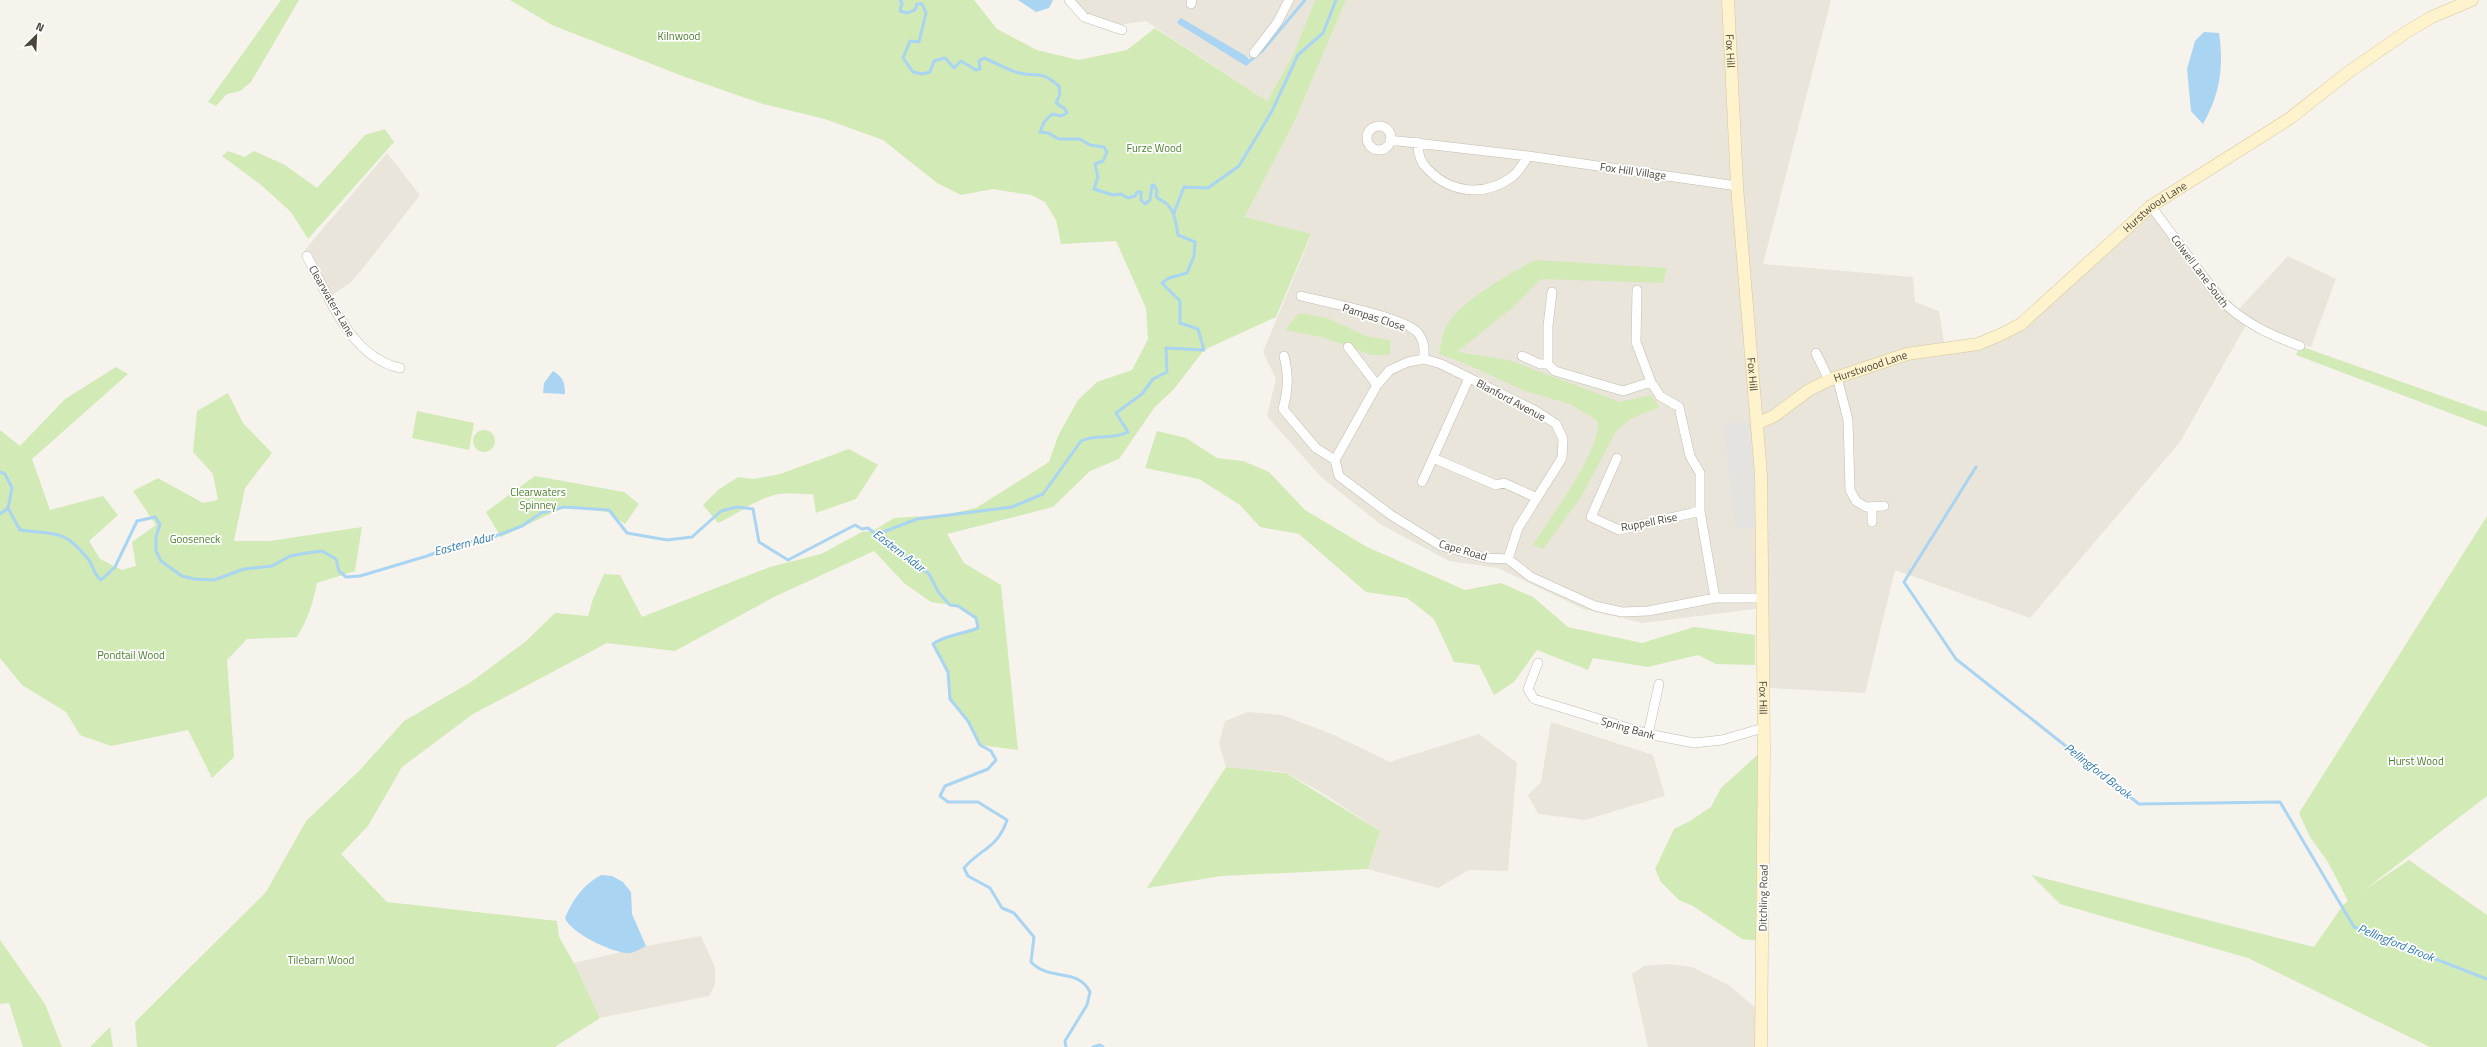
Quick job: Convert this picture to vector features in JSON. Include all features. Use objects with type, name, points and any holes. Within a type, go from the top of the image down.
[{"type":"main road","name":"Fox Hill","points":[[1728,0],[1737,186],[1758,423],[1761,475],[1764,749]]},
{"type":"main road","name":"Hurstwood Lane","points":[[1758,423],[1774,416],[1809,390],[1833,378],[1907,354],[1978,344],[2021,324],[2151,206],[2289,119],[2356,67],[2408,31],[2432,17],[2472,0]]},
{"type":"main road","name":"Ditchling Road","points":[[1761,1047],[1764,749]]},
{"type":"street","points":[[1069,0],[1084,17],[1122,30]]},
{"type":"street","points":[[1254,53],[1277,23],[1289,0]]},
{"type":"street","name":"Fox Hill Village","points":[[1390,140],[1528,156],[1737,186]]},
{"type":"street","points":[[1417,142],[1423,165],[1445,183],[1465,190],[1486,191],[1513,177],[1528,156]]},
{"type":"street","name":"Colwell Lane South","points":[[2151,206],[2219,298],[2230,310],[2247,322],[2300,346]]},
{"type":"street","name":"Clearwaters Lane","points":[[307,256],[354,339],[379,361],[400,368]]},
{"type":"street","points":[[1637,290],[1636,342],[1651,382],[1660,396],[1679,407],[1690,456],[1700,473],[1700,511],[1715,598]]},
{"type":"street","points":[[1548,364],[1548,326],[1552,292]]},
{"type":"street","name":"Pampas Close","points":[[1301,296],[1369,313],[1417,332],[1425,346],[1424,359]]},
{"type":"street","points":[[1348,347],[1377,385]]},
{"type":"street","name":"Hurstwood Lane","points":[[1816,353],[1833,378]]},
{"type":"street","points":[[1284,356],[1288,372],[1288,391],[1282,409],[1316,448],[1335,460],[1377,385],[1390,370],[1408,362],[1424,359]]},
{"type":"street","points":[[1522,356],[1540,364],[1548,364],[1555,371],[1623,391],[1651,382]]},
{"type":"street","name":"Blanford Avenue","points":[[1424,359],[1441,364],[1536,411],[1556,424],[1563,439],[1562,458],[1518,528],[1508,559]]},
{"type":"street","points":[[1422,482],[1469,378]]},
{"type":"street","points":[[1833,378],[1848,420],[1850,490],[1856,501],[1866,507],[1884,506]]},
{"type":"street","points":[[1433,458],[1496,485],[1504,483],[1536,498]]},
{"type":"street","name":"Ruppell Rise","points":[[1617,458],[1591,517],[1619,530],[1700,511]]},
{"type":"street","name":"Cape Road","points":[[1335,460],[1339,476],[1391,515],[1441,546],[1486,558],[1508,559]]},
{"type":"street","points":[[1872,507],[1872,522]]},
{"type":"street","points":[[1508,559],[1531,577],[1595,606],[1622,612],[1662,608],[1715,598],[1762,598]]},
{"type":"street","name":"Spring Bank","points":[[1538,663],[1528,689],[1534,699],[1648,734],[1694,743],[1722,740],[1763,728]]},
{"type":"street","points":[[1648,734],[1659,684]]},
{"type":"shaded area","points":[[1074,0],[1315,0],[1293,55],[1267,101],[1146,21],[1098,28]]},
{"type":"shaded area","points":[[1346,0],[1831,0],[1763,264],[1913,277],[1915,302],[1939,311],[1945,348],[2021,324],[2151,206],[2238,310],[2288,256],[2336,279],[2311,347],[2286,340],[2247,323],[2180,442],[2030,618],[1895,570],[1865,693],[1770,688],[1763,728],[1762,608],[1643,623],[1583,609],[1498,568],[1449,561],[1380,524],[1321,477],[1267,416],[1276,379],[1263,352],[1311,236],[1245,217],[1296,118]]},
{"type":"shaded area","points":[[387,153],[420,195],[360,272],[349,284],[329,297],[304,251]]},
{"type":"shaded area","points":[[1723,423],[1758,423],[1762,528],[1735,529]]},
{"type":"shaded area","points":[[1248,712],[1282,715],[1334,735],[1390,762],[1479,734],[1517,763],[1508,871],[1469,870],[1438,888],[1368,869],[1380,831],[1324,794],[1285,772],[1226,767],[1219,744],[1225,721]]},
{"type":"shaded area","points":[[1551,722],[1653,755],[1665,796],[1585,820],[1538,814],[1528,795],[1541,782]]},
{"type":"shaded area","points":[[701,936],[715,967],[715,985],[709,996],[600,1018],[574,963],[622,952],[632,953],[646,946]]},
{"type":"shaded area","points":[[1668,964],[1692,967],[1729,985],[1759,1011],[1761,1047],[1648,1047],[1632,974],[1644,966]]},
{"type":"green space","points":[[281,0],[299,0],[251,82],[240,91],[227,94],[216,106],[208,102]]},
{"type":"green space","points":[[510,0],[974,0],[997,29],[1037,50],[1078,60],[1127,50],[1155,28],[1267,101],[1293,55],[1315,0],[1346,0],[1296,118],[1245,217],[1311,234],[1276,317],[1204,350],[1174,389],[1154,408],[1119,459],[1090,471],[1053,507],[947,534],[964,563],[1001,585],[1018,750],[980,745],[968,721],[950,699],[948,672],[933,644],[948,637],[978,628],[976,618],[958,606],[931,602],[904,583],[874,551],[774,597],[675,651],[607,643],[473,714],[402,767],[368,826],[341,854],[387,902],[557,921],[559,937],[574,963],[600,1018],[555,1047],[137,1047],[135,1022],[266,892],[306,821],[360,770],[404,721],[471,682],[525,642],[555,613],[588,616],[593,599],[604,574],[620,575],[642,617],[770,567],[821,554],[862,532],[873,531],[894,518],[944,515],[976,508],[1049,462],[1058,436],[1078,400],[1097,382],[1132,370],[1148,339],[1146,308],[1116,241],[1061,244],[1056,220],[1045,202],[1031,195],[993,189],[961,195],[937,183],[883,140],[825,119],[763,104],[685,77],[552,25]]},
{"type":"green space","points":[[385,129],[394,142],[308,239],[291,212],[261,185],[222,156],[228,151],[245,157],[254,151],[285,165],[317,188],[365,135]]},
{"type":"green space","points":[[1535,260],[1667,268],[1663,283],[1541,279],[1512,308],[1457,352],[1509,360],[1620,402],[1651,395],[1659,407],[1632,418],[1616,431],[1581,497],[1543,549],[1533,545],[1583,467],[1597,434],[1598,421],[1570,404],[1525,391],[1464,363],[1439,354],[1445,330],[1452,318],[1461,308],[1486,289]]},
{"type":"green space","points":[[1299,313],[1327,318],[1366,336],[1390,340],[1390,355],[1371,355],[1322,337],[1285,330]]},
{"type":"green space","points":[[2300,346],[2487,412],[2487,427],[2296,355]]},
{"type":"green space","name":"Pondtail Wood","points":[[116,367],[128,374],[32,459],[50,510],[103,496],[118,515],[89,541],[100,559],[122,570],[136,566],[132,542],[156,525],[133,491],[158,478],[203,503],[218,500],[213,474],[193,452],[197,411],[228,393],[243,423],[272,453],[245,488],[234,541],[270,541],[362,527],[355,571],[317,583],[310,611],[297,637],[247,639],[227,660],[234,757],[212,778],[188,730],[111,746],[80,735],[66,712],[22,685],[0,658],[0,430],[20,446],[65,399]]},
{"type":"green space","points":[[417,411],[474,423],[469,450],[412,438]]},
{"type":"green space","points":[[484,430],[492,433],[495,441],[492,449],[484,452],[476,449],[473,441],[476,433]]},
{"type":"green space","points":[[1157,431],[1186,438],[1217,458],[1243,461],[1269,472],[1305,510],[1367,547],[1465,590],[1501,583],[1533,597],[1568,627],[1642,643],[1694,627],[1755,635],[1755,665],[1716,664],[1698,655],[1648,667],[1593,658],[1588,670],[1537,650],[1514,682],[1494,695],[1479,665],[1454,662],[1434,619],[1407,598],[1366,592],[1299,534],[1260,527],[1240,505],[1199,479],[1145,468]]},
{"type":"green space","points":[[849,449],[878,465],[856,499],[816,513],[813,494],[779,494],[763,499],[718,523],[703,505],[718,490],[738,477],[754,479],[780,474]]},
{"type":"green space","name":"Clearwaters Spinney","points":[[535,476],[624,492],[639,504],[625,524],[608,512],[565,507],[501,537],[486,512]]},
{"type":"green space","name":"Hurst Wood","points":[[2487,516],[2487,796],[2363,891],[2409,860],[2487,915],[2487,1047],[2430,1047],[2248,958],[2060,904],[2031,875],[2314,947],[2343,905],[2348,901],[2328,862],[2310,837],[2299,813]]},
{"type":"green space","points":[[1764,749],[1762,941],[1742,939],[1693,906],[1679,900],[1661,882],[1655,869],[1674,829],[1690,821],[1711,807],[1721,788]]},
{"type":"green space","points":[[1226,767],[1286,773],[1380,831],[1368,869],[1221,876],[1147,888]]},
{"type":"green space","points":[[0,940],[45,1004],[62,1047],[23,1047],[9,1003],[0,1004]]},
{"type":"green space","points":[[110,1027],[113,1047],[90,1047]]},
{"type":"water","points":[[1018,0],[1053,0],[1049,8],[1036,12]]},
{"type":"water","points":[[1181,18],[1246,56],[1251,62],[1246,66],[1180,25],[1177,22]]},
{"type":"water","points":[[2204,32],[2219,33],[2221,69],[2217,91],[2209,113],[2203,124],[2191,111],[2187,69],[2195,41]]},
{"type":"water","points":[[553,371],[563,380],[565,394],[543,393],[544,383]]},
{"type":"water","points":[[601,875],[612,876],[623,882],[631,892],[632,914],[646,946],[635,952],[624,953],[594,942],[575,930],[565,918],[579,893],[589,883]]},
{"type":"waterway","points":[[878,534],[917,519],[1012,507],[1043,494],[1081,441],[1092,437],[1115,436],[1128,432],[1116,413],[1142,394],[1153,379],[1167,372],[1166,348],[1204,350],[1198,329],[1180,323],[1180,301],[1162,283],[1169,278],[1187,273],[1194,256],[1195,242],[1178,235],[1175,218],[1172,211],[1167,204],[1158,199],[1156,196],[1157,191],[1154,185],[1152,185],[1150,200],[1145,204],[1141,200],[1141,192],[1137,192],[1135,196],[1128,198],[1121,194],[1113,195],[1094,189],[1098,177],[1095,164],[1103,161],[1107,152],[1104,147],[1090,145],[1080,139],[1059,139],[1048,133],[1040,132],[1044,122],[1052,114],[1061,116],[1067,113],[1065,109],[1056,103],[1060,94],[1059,86],[1043,76],[1015,72],[984,58],[979,61],[980,69],[976,70],[961,61],[954,68],[945,58],[934,61],[930,72],[922,74],[913,72],[903,58],[910,41],[919,42],[926,13],[922,4],[917,4],[915,10],[907,13],[900,11],[902,3],[900,0]]},
{"type":"waterway","points":[[1251,60],[1263,50],[1305,0]]},
{"type":"waterway","points":[[1174,213],[1184,187],[1208,188],[1239,166],[1272,111],[1298,55],[1323,33],[1336,0]]},
{"type":"waterway","name":"Pellingford Brook","points":[[1976,467],[1904,582],[1956,659],[2139,804],[2280,802],[2354,927],[2487,979]]},
{"type":"waterway","name":"Eastern Adur","points":[[0,472],[5,474],[12,488],[8,508],[20,530],[50,533],[72,542],[88,559],[96,575],[101,580],[115,567],[137,521],[155,517],[160,524],[156,537],[156,551],[161,561],[182,576],[194,579],[214,580],[244,569],[272,566],[290,556],[322,551],[336,559],[339,571],[346,577],[360,576],[427,556],[460,543],[485,540],[522,526],[541,513],[564,507],[609,510],[627,533],[667,540],[692,537],[721,511],[737,507],[753,509],[759,542],[788,560],[855,525],[862,529],[868,528],[929,574],[939,593],[950,605],[958,606],[976,618],[978,628],[948,637],[933,644],[948,672],[950,699],[968,721],[980,745],[991,751],[996,760],[988,769],[945,786],[940,796],[948,802],[978,802],[1007,820],[999,837],[964,868],[968,876],[990,888],[1002,908],[1014,913],[1034,937],[1031,962],[1038,968],[1047,972],[1078,980],[1085,984],[1090,992],[1087,1005],[1065,1041],[1066,1047]]},
{"type":"waterway","points":[[0,514],[8,508]]},
{"type":"waterway","name":"Eastern Adur","points":[[1093,1047],[1100,1045],[1103,1047]]},
{"type":"park label","name":"Kilnwood","points":[[679,36]]},
{"type":"park label","name":"Furze Wood","points":[[1154,148]]},
{"type":"park label","name":"Gooseneck","points":[[195,539]]},
{"type":"park label","name":"Tilebarn Wood","points":[[321,960]]}]
